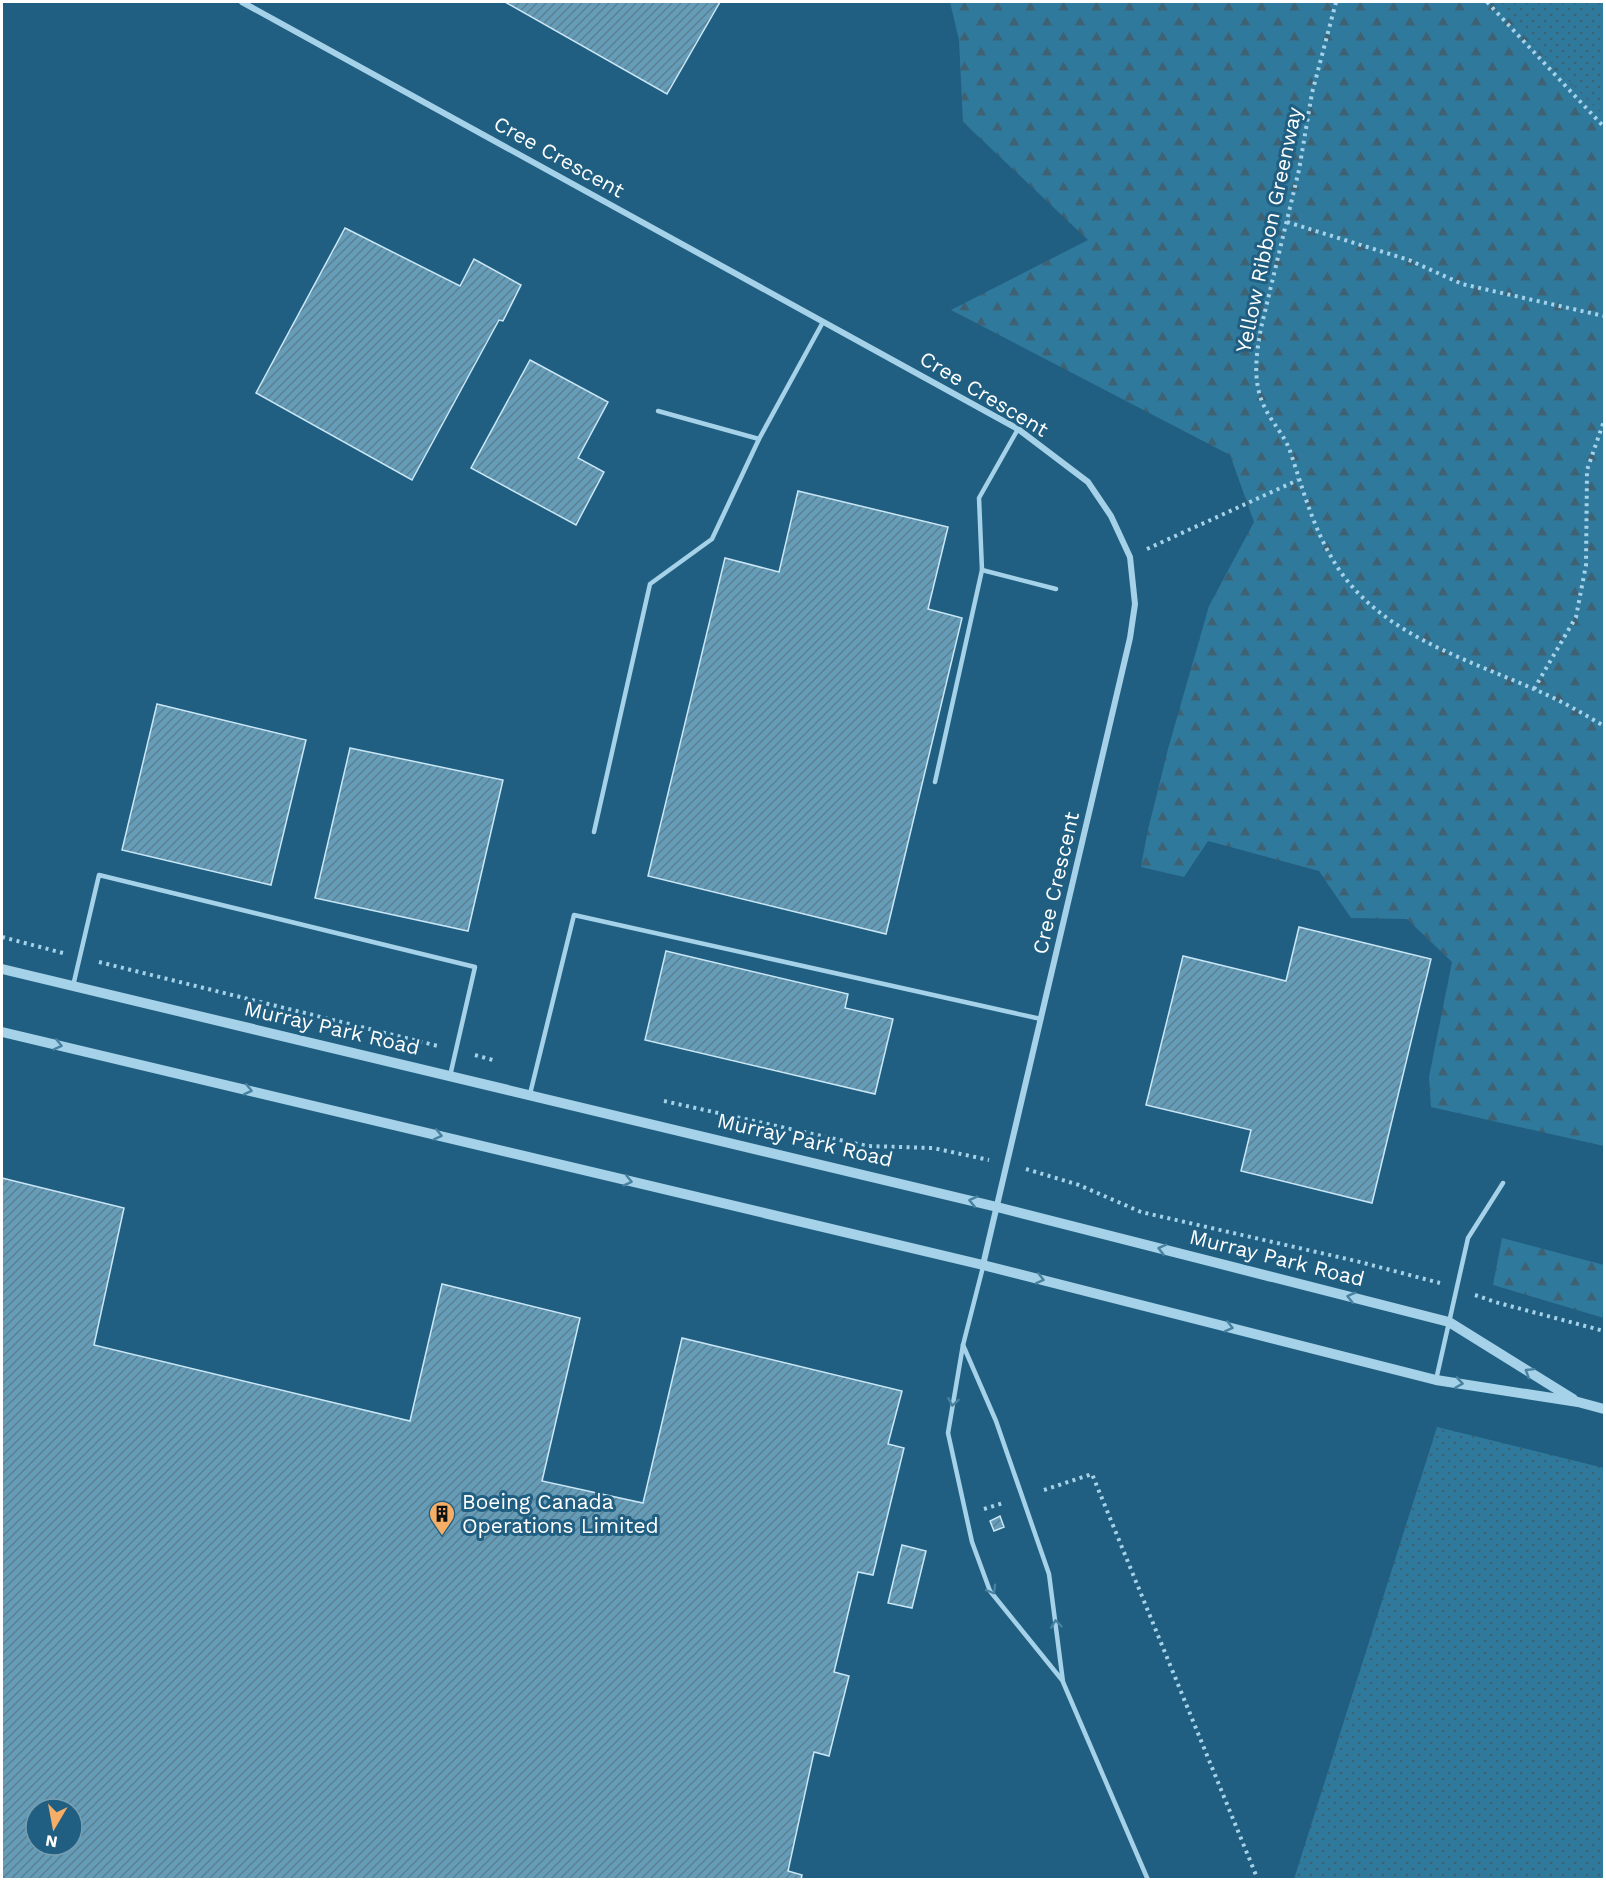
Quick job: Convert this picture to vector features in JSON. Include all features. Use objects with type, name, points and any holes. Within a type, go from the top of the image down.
[{"type":"street","name":"Cree Crescent","points":[[242,2],[1018,429],[1088,482],[1112,516],[1130,557],[1135,604],[1130,638],[983,1265]]},
{"type":"street","name":"Murray Park Road","points":[[2,969],[998,1207],[1449,1322],[1578,1402]]},
{"type":"street","name":"Murray Park Road","points":[[2,1032],[983,1265],[1436,1380],[1578,1402],[1605,1409]]},
{"type":"lane","points":[[594,832],[650,584],[712,539],[759,439],[823,322]]},
{"type":"lane","points":[[658,411],[759,439]]},
{"type":"lane","points":[[935,782],[982,570],[979,498],[1018,429]]},
{"type":"lane","points":[[982,570],[1056,589]]},
{"type":"lane","points":[[73,986],[99,875],[475,967],[450,1076]]},
{"type":"lane","points":[[530,1094],[574,915],[1041,1019]]},
{"type":"lane","points":[[1436,1380],[1468,1238],[1503,1183]]},
{"type":"lane","points":[[983,1265],[963,1345],[948,1433],[972,1542],[990,1591],[1063,1682],[1148,1880]]},
{"type":"lane","points":[[963,1345],[996,1421],[1049,1574],[1063,1682]]},
{"type":"path","name":"Yellow Ribbon Greenway","points":[[1336,2],[1312,93],[1299,170],[1256,354],[1258,388],[1264,407],[1289,449],[1298,480],[1329,554],[1357,593],[1375,610],[1405,632],[1484,669],[1534,689],[1605,726]]},
{"type":"path","points":[[1487,2],[1605,127]]},
{"type":"path","points":[[1287,222],[1409,260],[1462,284],[1605,316]]},
{"type":"path","points":[[1534,689],[1576,617],[1586,565],[1587,470],[1605,421]]},
{"type":"path","points":[[1130,557],[1298,480]]},
{"type":"path","points":[[2,937],[535,1072]]},
{"type":"path","points":[[660,1100],[867,1146],[933,1148],[1007,1163],[1079,1185],[1140,1212],[1356,1261],[1457,1288],[1495,1302],[1605,1331]]},
{"type":"path","points":[[1044,1490],[1092,1474],[1258,1880]]},
{"type":"path","points":[[979,1511],[1003,1503]]},
{"type":"green space","points":[[950,2],[1604,2],[1604,1146],[1431,1107],[1429,1077],[1452,962],[1407,919],[1351,918],[1319,871],[1208,841],[1184,877],[1141,867],[1168,749],[1209,606],[1254,522],[1230,455],[951,310],[1088,240],[963,122],[959,40]]},
{"type":"green space","points":[[1494,2],[1604,2],[1604,116],[1535,47]]},
{"type":"green space","points":[[1502,1238],[1604,1265],[1604,1318],[1493,1285]]},
{"type":"green space","points":[[1437,1427],[1604,1468],[1604,1879],[1294,1879]]},
{"type":"building","points":[[505,2],[720,2],[667,94]]},
{"type":"building","points":[[345,228],[460,286],[474,259],[521,285],[503,321],[499,320],[412,480],[256,393]]},
{"type":"building","points":[[530,360],[608,402],[578,458],[604,472],[576,525],[471,468]]},
{"type":"building","points":[[798,491],[948,527],[928,609],[962,618],[886,934],[648,876],[725,558],[779,572]]},
{"type":"building","points":[[157,704],[306,740],[271,885],[122,850]]},
{"type":"building","points":[[350,748],[503,780],[468,931],[315,898]]},
{"type":"building","points":[[1299,927],[1431,959],[1372,1203],[1241,1171],[1251,1130],[1146,1105],[1183,956],[1286,981]]},
{"type":"building","points":[[666,951],[848,994],[845,1008],[893,1019],[875,1094],[645,1040]]},
{"type":"building","name":"Boeing Canada Operations Limited","points":[[2,1178],[124,1208],[94,1345],[410,1421],[442,1284],[580,1318],[542,1481],[643,1503],[682,1338],[902,1391],[888,1444],[904,1448],[873,1575],[858,1572],[834,1672],[849,1676],[829,1756],[814,1752],[788,1871],[802,1875],[801,1880],[2,1880]]},
{"type":"building","points":[[1000,1516],[1004,1527],[994,1531],[990,1521]]},
{"type":"building","points":[[902,1545],[926,1551],[912,1608],[888,1603]]},
{"type":"place","name":"Boeing Canada Operations Limited","points":[[442,1537]]}]
